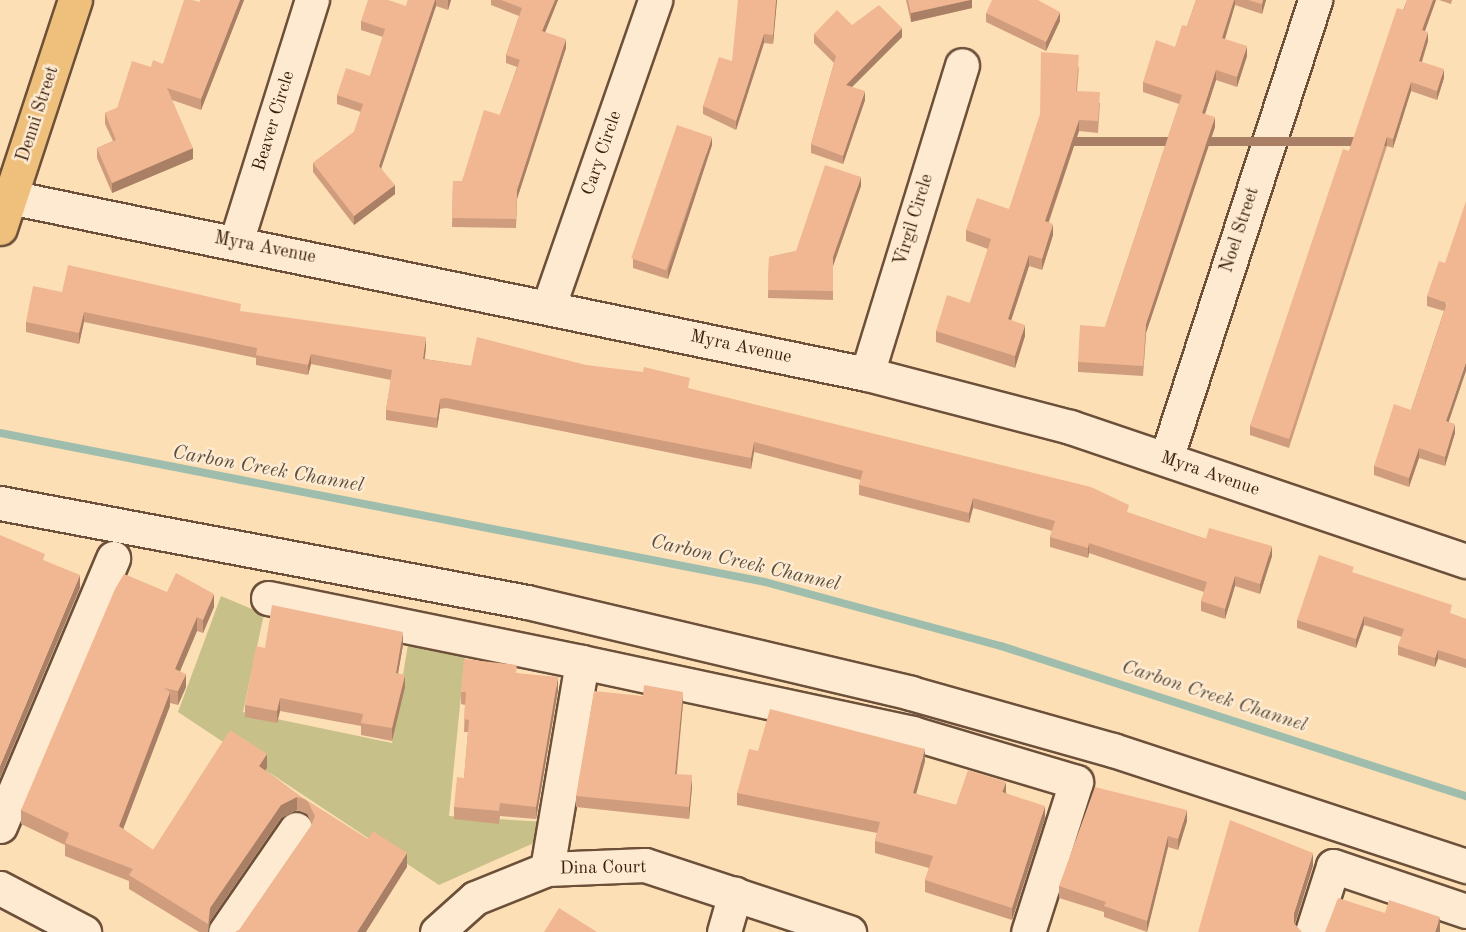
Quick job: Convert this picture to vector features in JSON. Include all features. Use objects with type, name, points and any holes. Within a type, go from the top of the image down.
[{"type":"main road","name":"Denni Street","points":[[0,228],[5,196],[75,0]]},
{"type":"street","name":"Beaver Circle","points":[[236,242],[312,0]]},
{"type":"street","name":"Cary Circle","points":[[549,305],[655,0]]},
{"type":"street","name":"Noel Street","points":[[1166,459],[1315,0]]},
{"type":"street","name":"Virgil Circle","points":[[867,374],[962,66]]},
{"type":"street","name":"Myra Avenue","points":[[5,196],[549,305],[867,374],[1070,427],[1466,561]]},
{"type":"street","points":[[0,503],[527,602],[910,693],[1113,750],[1466,866]]},
{"type":"street","points":[[0,826],[113,558]]},
{"type":"street","points":[[268,598],[912,733],[1076,782],[1028,932]]},
{"type":"street","points":[[547,869],[582,662]]},
{"type":"street","points":[[225,932],[296,829]]},
{"type":"street","name":"Dina Court","points":[[437,932],[475,898],[547,869],[645,865],[849,932]]},
{"type":"street","points":[[1312,932],[1333,866],[1466,910]]},
{"type":"street","points":[[0,888],[84,932]]},
{"type":"street","points":[[724,932],[735,894]]},
{"type":"shaded area","points":[[221,596],[264,614],[243,712],[392,743],[409,638],[466,645],[449,816],[546,822],[543,839],[439,885],[178,712]]},
{"type":"building","points":[[184,0],[200,2],[200,0],[240,0],[201,99],[167,88],[193,148],[112,183],[97,148],[116,140],[105,113],[117,108],[132,61],[151,67],[153,60],[163,64]]},
{"type":"building","points":[[368,0],[388,0],[406,6],[408,0],[435,0],[379,166],[395,185],[354,216],[313,163],[354,132],[363,104],[337,95],[346,68],[370,76],[385,29],[361,21]]},
{"type":"building","points":[[501,0],[555,0],[542,31],[566,39],[517,190],[516,219],[452,218],[453,181],[462,181],[484,110],[500,115],[520,60],[506,55],[522,8]]},
{"type":"building","points":[[738,0],[776,0],[773,35],[764,34],[736,121],[703,106],[719,57],[732,61]]},
{"type":"building","points":[[908,0],[970,0],[911,13]]},
{"type":"building","points":[[992,0],[1038,0],[1060,12],[1046,42],[986,13]]},
{"type":"building","points":[[1196,0],[1234,0],[1222,38],[1247,46],[1237,77],[1216,70],[1202,113],[1215,117],[1146,324],[1143,366],[1078,362],[1080,325],[1105,327],[1182,95],[1143,82],[1156,40],[1175,47],[1182,25],[1187,26]]},
{"type":"building","points":[[1248,0],[1263,0],[1262,4]]},
{"type":"building","points":[[1407,0],[1433,0],[1422,30],[1428,32],[1419,61],[1444,69],[1437,91],[1411,82],[1393,139],[1387,137],[1289,439],[1250,426],[1343,149],[1349,151],[1397,8],[1404,10]]},
{"type":"building","points":[[879,5],[902,28],[846,85],[865,91],[843,156],[811,144],[836,56],[814,34],[837,10],[852,25]]},
{"type":"building","points":[[1041,52],[1079,55],[1076,91],[1100,92],[1098,121],[1079,120],[1045,221],[1053,224],[1042,259],[1029,255],[1008,319],[1025,325],[1015,356],[936,331],[947,295],[970,303],[991,239],[966,230],[977,198],[1009,209],[1040,114]]},
{"type":"building","points":[[677,125],[712,137],[666,270],[631,258]]},
{"type":"building","points":[[825,165],[861,177],[833,257],[833,291],[768,290],[769,257],[796,251]]},
{"type":"building","points":[[1466,201],[1466,362],[1446,421],[1455,424],[1445,457],[1419,448],[1409,478],[1374,466],[1394,404],[1411,410],[1447,303],[1427,296],[1439,261],[1445,263]]},
{"type":"building","points":[[68,265],[241,304],[240,311],[426,337],[423,359],[471,366],[477,337],[586,365],[643,372],[644,367],[690,378],[688,388],[1091,487],[1129,505],[1127,512],[1206,539],[1209,528],[1272,546],[1260,584],[1235,576],[1225,609],[1201,601],[1207,582],[1089,543],[1088,548],[1050,537],[1055,521],[973,498],[969,513],[859,485],[863,471],[754,442],[751,458],[446,398],[440,399],[437,418],[386,410],[392,370],[311,354],[308,365],[256,355],[257,348],[84,312],[79,333],[26,322],[33,286],[62,292]]},
{"type":"building","points":[[0,535],[45,554],[43,560],[80,575],[0,766]]},
{"type":"building","points":[[1319,555],[1354,567],[1352,572],[1452,605],[1450,613],[1466,619],[1466,659],[1438,650],[1435,658],[1398,646],[1404,629],[1364,616],[1356,639],[1297,620]]},
{"type":"building","points":[[176,573],[214,594],[203,620],[197,617],[175,669],[186,674],[178,691],[164,688],[170,692],[119,826],[153,850],[230,730],[267,754],[259,766],[306,800],[297,797],[281,805],[210,908],[208,924],[129,875],[133,869],[65,843],[69,833],[21,810],[115,589],[124,574],[167,592]]},
{"type":"building","points":[[272,605],[403,632],[396,673],[405,675],[392,728],[361,723],[363,714],[280,698],[277,711],[245,705],[256,646],[265,648]]},
{"type":"building","points":[[464,659],[517,665],[516,673],[558,677],[536,807],[500,803],[499,811],[454,807],[457,777],[464,778],[469,720],[464,719],[466,692],[461,692]]},
{"type":"building","points":[[644,685],[683,692],[675,774],[692,775],[689,807],[576,796],[594,691],[643,696]]},
{"type":"building","points":[[770,709],[925,749],[913,793],[956,805],[968,770],[1006,782],[1002,792],[1045,806],[1012,908],[925,880],[933,856],[875,841],[880,822],[737,793],[749,749],[758,751]]},
{"type":"building","points":[[1095,787],[1187,810],[1178,839],[1168,836],[1147,921],[1104,906],[1106,902],[1059,886]]},
{"type":"building","points":[[307,800],[368,839],[373,831],[407,853],[357,932],[235,932],[240,929],[311,826],[315,816]]},
{"type":"building","points":[[1230,820],[1313,853],[1294,913],[1294,923],[1302,932],[1198,932]]},
{"type":"building","points":[[1338,898],[1385,913],[1389,900],[1440,917],[1435,932],[1325,932]]},
{"type":"building","points":[[559,908],[597,932],[544,932]]},
{"type":"waterway","name":"Carbon Creek Channel","points":[[0,433],[765,582],[1001,646],[1466,796]]}]
